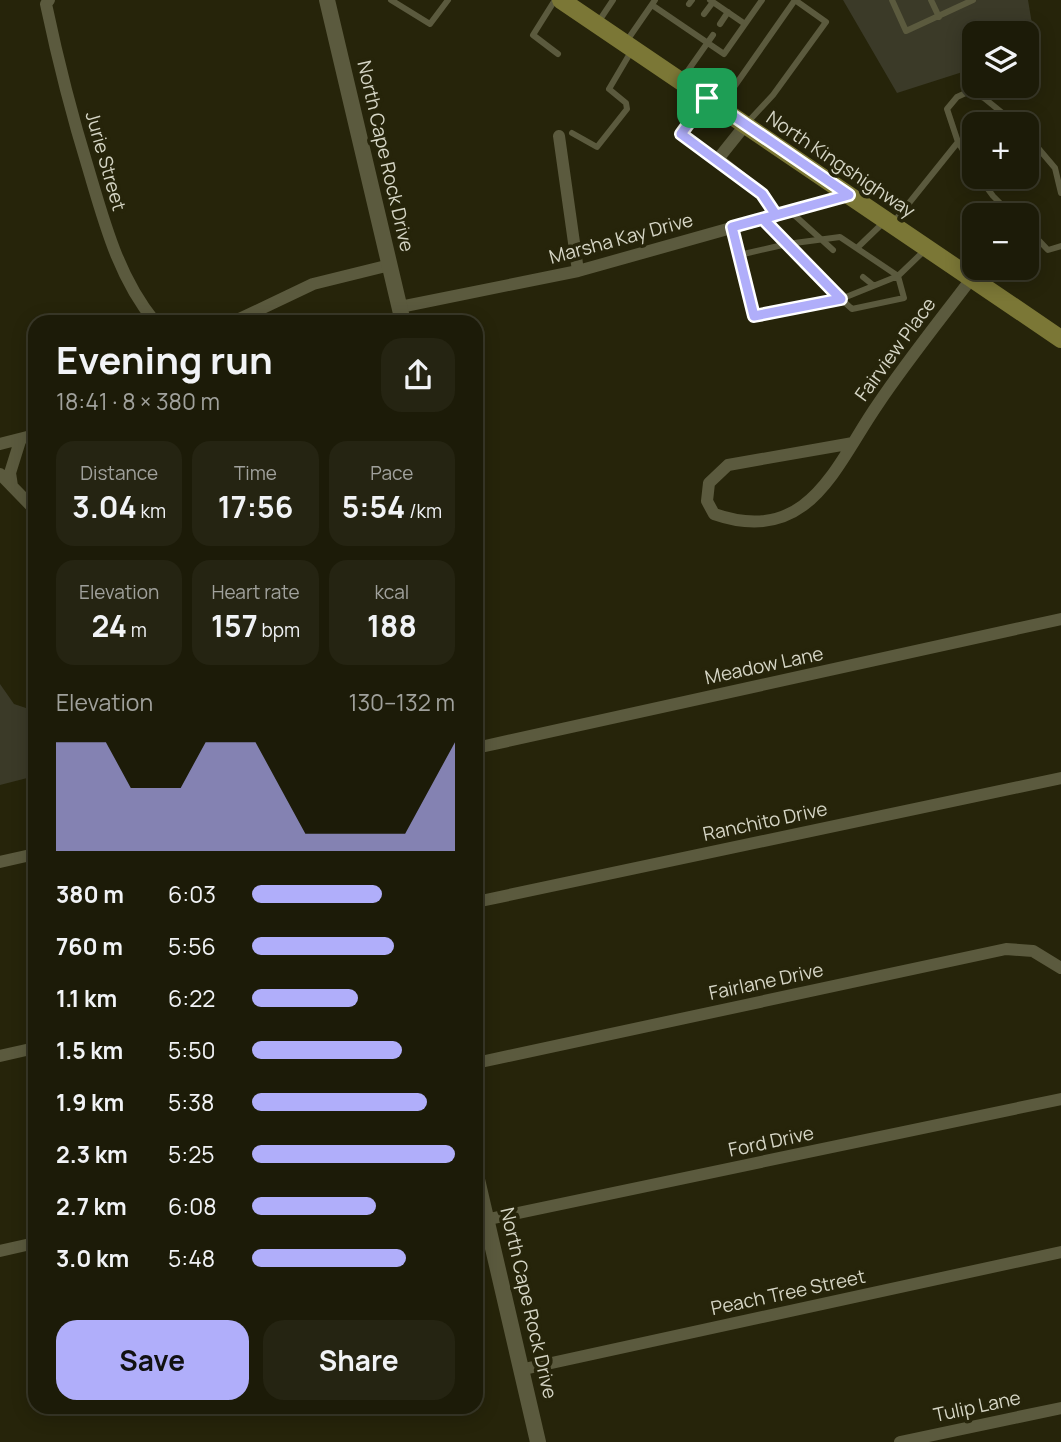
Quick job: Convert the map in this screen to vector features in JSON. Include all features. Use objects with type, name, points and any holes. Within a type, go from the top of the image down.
[{"type":"main road","name":"North Kingshighway","points":[[561,0],[962,273]]},
{"type":"main road","name":"North Kingshighway","points":[[972,280],[1061,339]]},
{"type":"street","name":"Jurie Street","points":[[49,0],[46,4],[63,84],[108,238],[134,295],[150,315]]},
{"type":"street","name":"North Cape Rock Drive","points":[[327,0],[401,314]]},
{"type":"street","points":[[746,124],[718,159],[762,194],[776,215]]},
{"type":"street","points":[[565,134],[578,271]]},
{"type":"street","name":"Marsha Kay Drive","points":[[401,314],[578,271],[849,195]]},
{"type":"street","points":[[248,315],[313,284],[390,265]]},
{"type":"street","name":"Fairview Place","points":[[853,443],[728,465],[709,483],[708,501],[714,514],[730,520],[770,520],[794,511],[822,492],[853,443],[877,404],[970,280]]},
{"type":"street","points":[[0,444],[28,438]]},
{"type":"street","points":[[12,487],[13,456],[20,441]]},
{"type":"street","points":[[0,474],[28,503]]},
{"type":"street","name":"Meadow Lane","points":[[483,746],[1061,619]]},
{"type":"street","name":"Ranchito Drive","points":[[483,901],[1061,778]]},
{"type":"street","points":[[0,862],[28,856]]},
{"type":"street","name":"Fairlane Drive","points":[[483,1061],[1006,948],[1033,951],[1061,968]]},
{"type":"street","points":[[0,1056],[28,1050]]},
{"type":"street","name":"Ford Drive","points":[[489,1219],[1061,1099]]},
{"type":"street","name":"North Cape Rock Drive","points":[[483,1199],[524,1369],[538,1442]]},
{"type":"street","points":[[0,1251],[28,1245]]},
{"type":"street","name":"Peach Tree Street","points":[[524,1369],[1061,1252]]},
{"type":"street","name":"Tulip Lane","points":[[900,1442],[1061,1408]]},
{"type":"lane","points":[[391,0],[430,24],[448,0]]},
{"type":"lane","points":[[555,0],[533,35],[558,54]]},
{"type":"lane","points":[[597,24],[613,0]]},
{"type":"lane","points":[[565,134],[597,147],[627,109],[626,103],[609,89],[653,3],[724,54],[762,0]]},
{"type":"lane","points":[[718,159],[681,134],[713,102],[795,0],[827,22],[773,95],[746,124]]},
{"type":"lane","points":[[892,0],[906,31],[973,0]]},
{"type":"lane","points":[[931,0],[939,17]]},
{"type":"lane","points":[[704,14],[712,1],[746,24]]},
{"type":"lane","points":[[720,24],[728,12]]},
{"type":"lane","points":[[677,22],[682,15]]},
{"type":"lane","points":[[692,32],[696,25]]},
{"type":"lane","points":[[681,81],[713,35]]},
{"type":"lane","points":[[962,149],[948,120],[947,109],[957,97],[970,91],[1001,112]]},
{"type":"lane","points":[[857,248],[889,223],[958,142]]},
{"type":"lane","points":[[1039,149],[1055,167],[1061,193]]},
{"type":"lane","points":[[988,189],[1000,203]]},
{"type":"lane","points":[[790,212],[833,250]]},
{"type":"lane","points":[[739,255],[787,244],[818,237],[840,237],[898,275],[904,298],[852,309],[841,299],[787,244],[763,219]]},
{"type":"lane","points":[[732,227],[754,316],[841,299],[898,275],[927,248]]},
{"type":"lane","points":[[1039,241],[1048,250],[1061,246]]},
{"type":"lane","points":[[863,277],[873,285]]},
{"type":"shaded area","points":[[843,0],[1028,0],[1032,21],[962,21],[962,72],[897,93]]},
{"type":"shaded area","points":[[0,684],[14,704],[28,709],[28,778],[0,785]]},
{"type":"route","points":[[707,98],[681,134],[762,194],[776,215],[763,219],[841,299],[754,316],[732,227],[776,215],[790,212],[849,195],[707,98]]}]
